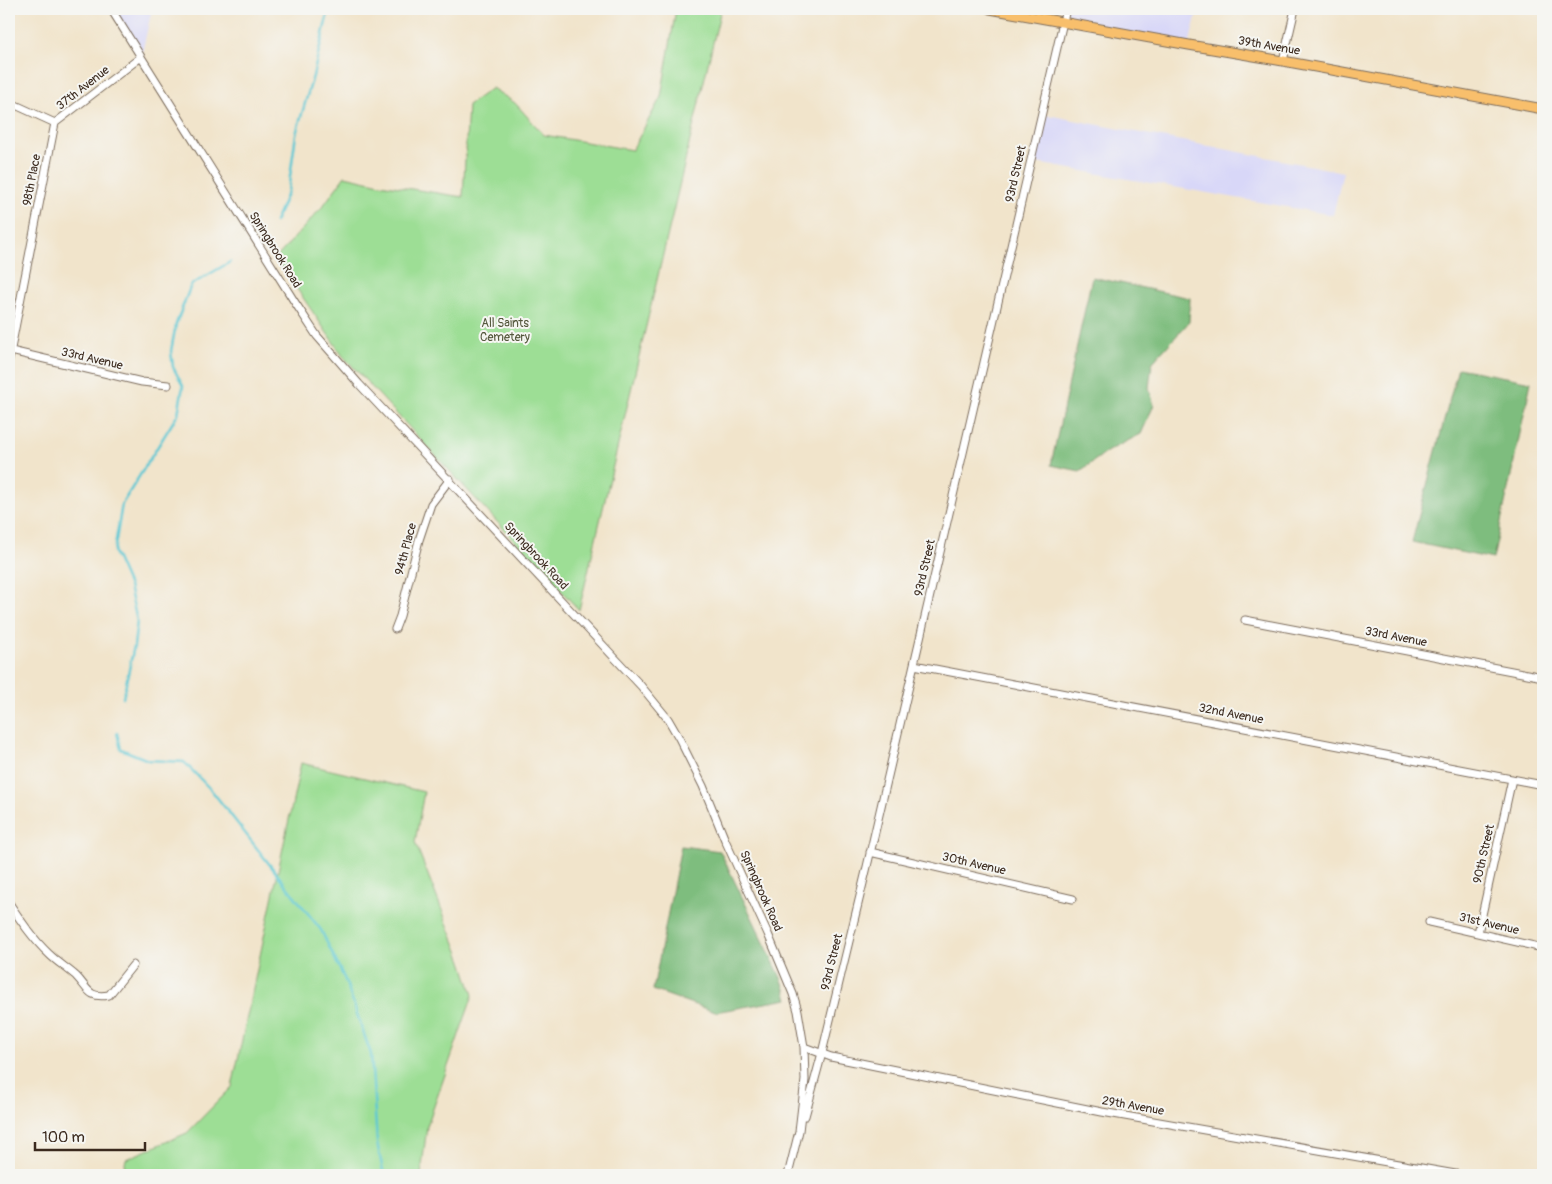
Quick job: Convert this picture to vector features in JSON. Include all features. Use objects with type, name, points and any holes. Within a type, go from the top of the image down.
[{"type":"main road","name":"39th Avenue","points":[[990,9],[1543,109]]},
{"type":"street","name":"Springbrook Road","points":[[111,9],[317,336],[359,384],[606,646],[668,719],[703,786],[793,994],[804,1047],[806,1080],[799,1131],[788,1175]]},
{"type":"street","name":"93rd Street","points":[[799,1131],[806,1115],[822,1053],[870,852],[1066,9]]},
{"type":"street","points":[[1283,61],[1295,9]]},
{"type":"street","name":"37th Avenue","points":[[9,102],[55,123],[141,57]]},
{"type":"street","name":"98th Place","points":[[10,355],[55,123]]},
{"type":"street","name":"33rd Avenue","points":[[10,355],[142,382],[168,385]]},
{"type":"street","name":"94th Place","points":[[394,629],[400,616],[419,540],[431,504],[450,479]]},
{"type":"street","name":"33rd Avenue","points":[[1245,620],[1543,677]]},
{"type":"street","name":"32nd Avenue","points":[[914,665],[1543,785]]},
{"type":"street","name":"90th Street","points":[[1478,933],[1512,779]]},
{"type":"street","name":"30th Avenue","points":[[870,852],[1072,899]]},
{"type":"street","points":[[9,902],[32,937],[49,955],[77,977],[92,994],[100,997],[109,995],[133,965]]},
{"type":"street","name":"31st Avenue","points":[[1429,922],[1543,948]]},
{"type":"street","name":"29th Avenue","points":[[804,1047],[841,1059],[1083,1108],[1461,1175]]},
{"type":"shaded area","points":[[111,9],[152,9],[141,57]]},
{"type":"shaded area","points":[[1066,9],[1198,9],[1189,45],[1063,22]]},
{"type":"shaded area","points":[[1042,114],[1343,172],[1333,215],[1031,162]]},
{"type":"green space","name":"All Saints Cemetery","points":[[676,9],[721,9],[579,610],[342,355],[276,258],[323,206],[345,176],[380,184],[463,197],[468,105],[492,88],[515,103],[544,135],[632,150],[661,97]]},
{"type":"green space","points":[[1092,277],[1190,298],[1189,322],[1152,363],[1149,388],[1154,405],[1141,434],[1108,451],[1080,471],[1051,465]]},
{"type":"green space","points":[[1458,368],[1531,382],[1493,559],[1412,542]]},
{"type":"green space","points":[[301,763],[424,792],[415,842],[462,961],[473,995],[427,1126],[421,1175],[122,1175],[126,1159],[187,1133],[232,1087]]},
{"type":"green space","points":[[681,846],[720,851],[782,980],[788,999],[715,1012],[653,990]]},
{"type":"waterway","points":[[275,222],[288,191],[296,134],[313,76],[329,9]]},
{"type":"waterway","points":[[123,698],[134,646],[137,621],[129,586],[114,552],[122,504],[178,414],[183,386],[173,367],[171,351],[176,324],[191,285],[230,262]]},
{"type":"waterway","points":[[117,733],[121,749],[148,760],[184,762],[212,791],[321,930],[345,980],[371,1054],[377,1143],[384,1175]]}]
